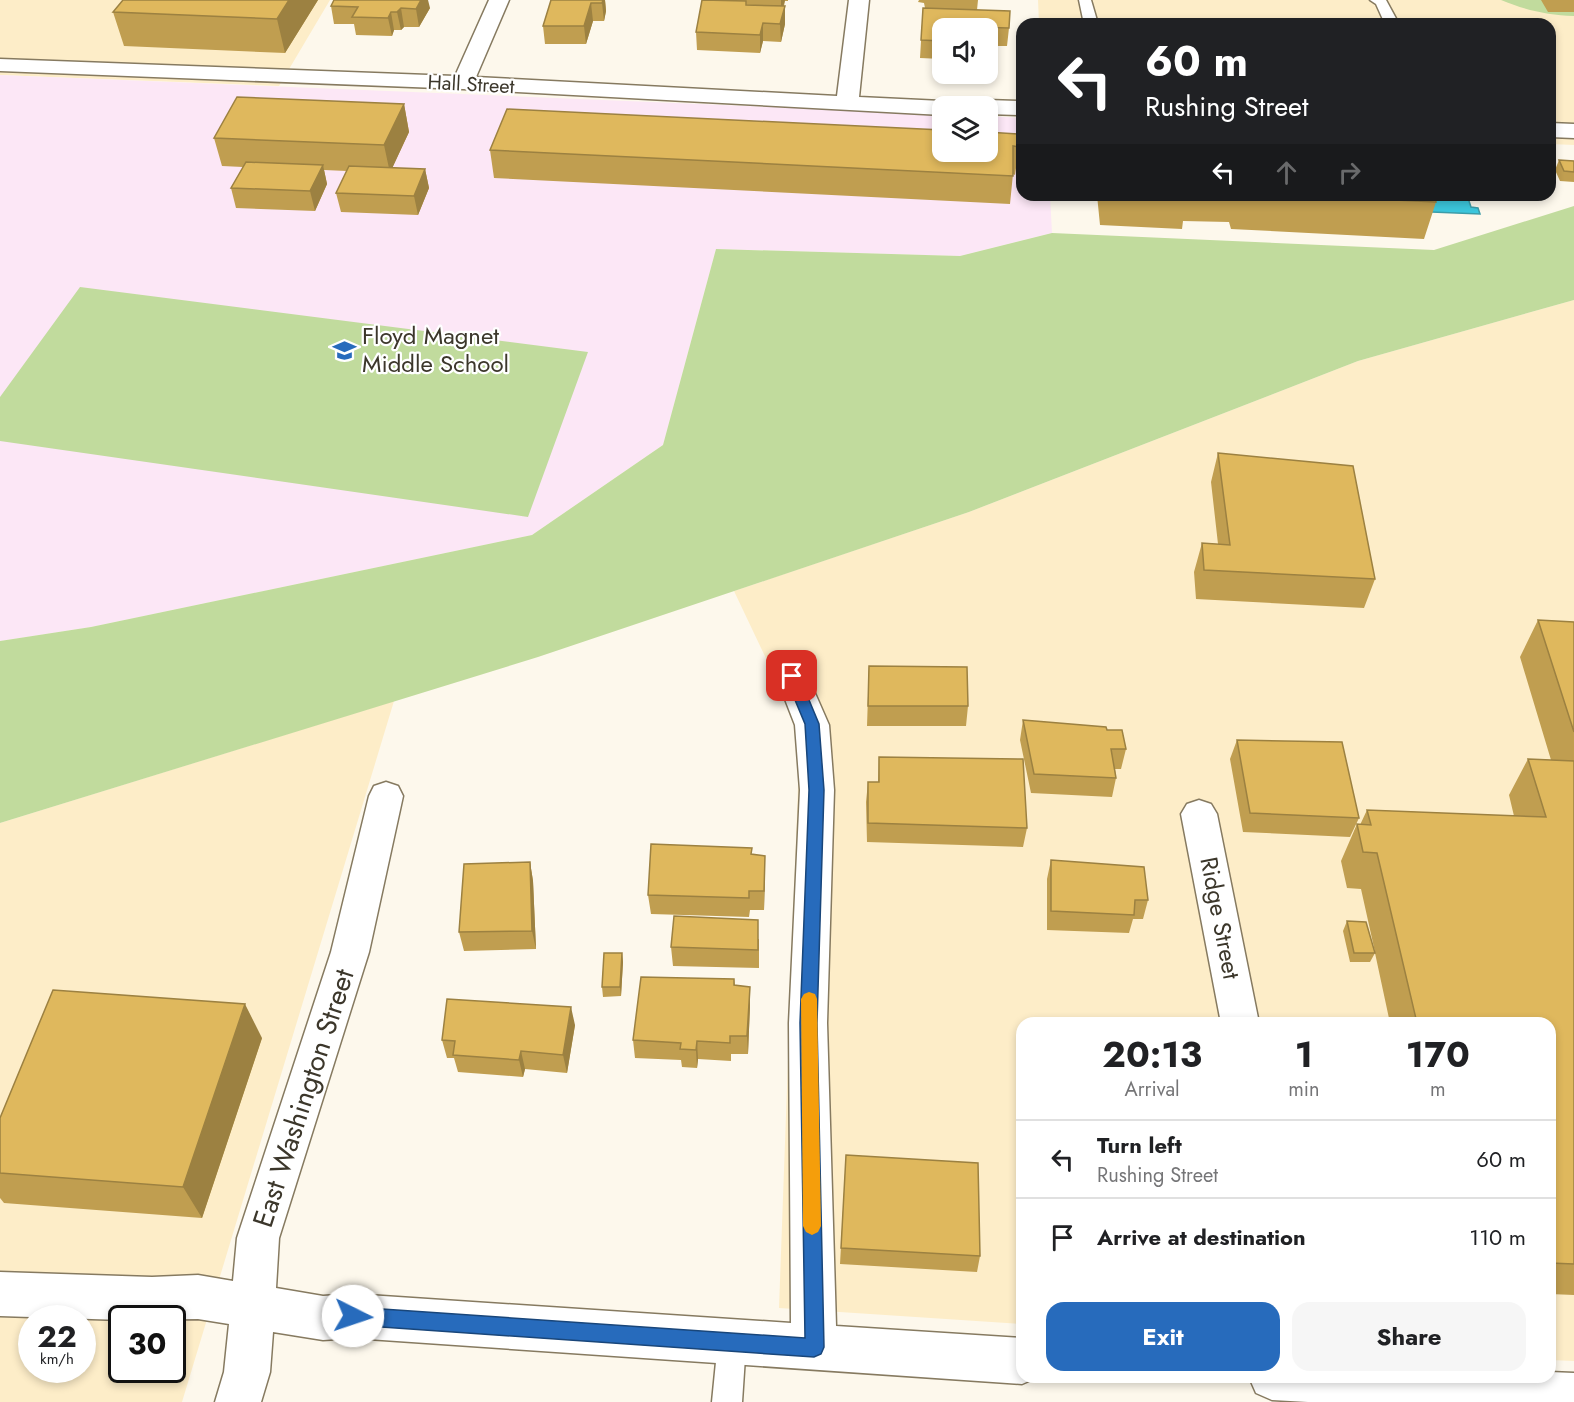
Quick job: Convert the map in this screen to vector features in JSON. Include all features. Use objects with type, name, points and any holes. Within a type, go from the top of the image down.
[{"type":"street","points":[[463,83],[499,0]]},
{"type":"street","points":[[848,103],[859,0]]},
{"type":"street","name":"Hall Street","points":[[0,65],[463,83],[932,107]]},
{"type":"street","points":[[998,107],[1016,108]]},
{"type":"street","points":[[1556,130],[1574,131]]},
{"type":"street","points":[[792,676],[812,724],[817,790],[808,1023],[814,1347]]},
{"type":"street","name":"East Washington Street","points":[[238,1402],[247,1372],[258,1238],[350,952],[386,796]]},
{"type":"street","name":"Ridge Street","points":[[1199,814],[1239,1017]]},
{"type":"street","points":[[0,1294],[152,1299],[198,1297],[322,1318],[353,1316],[1016,1361]]},
{"type":"street","points":[[1375,1383],[1574,1396]]},
{"type":"lane","points":[[1086,0],[1090,18]]},
{"type":"lane","points":[[1376,0],[1381,2],[1389,18]]},
{"type":"lane","points":[[727,1402],[732,1342]]},
{"type":"shaded area","points":[[0,0],[330,0],[279,86],[0,75]]},
{"type":"shaded area","points":[[1038,0],[1574,0],[1574,145],[1556,144],[1556,18],[1039,18]]},
{"type":"shaded area","name":"Floyd Magnet Middle School","points":[[0,75],[932,114],[932,162],[998,162],[998,117],[1016,118],[1016,201],[1050,201],[1052,233],[960,256],[716,249],[663,445],[532,535],[91,627],[0,641]]},
{"type":"shaded area","points":[[1574,300],[1574,1361],[1556,1360],[1556,1017],[1016,1017],[1016,1324],[779,1308],[800,730],[734,591],[969,512],[1358,361]]},
{"type":"shaded area","points":[[394,701],[182,1402],[0,1402],[0,823]]},
{"type":"green space","points":[[1501,0],[1574,0],[1574,16],[1536,11]]},
{"type":"green space","points":[[1574,206],[1574,300],[1358,361],[969,512],[538,657],[0,823],[0,641],[91,627],[532,535],[663,445],[716,249],[960,256],[1052,233],[1434,250]]},
{"type":"green space","points":[[80,287],[588,352],[528,517],[0,441],[0,397]]},
{"type":"water","points":[[1404,201],[1469,201],[1471,207],[1478,208],[1480,214],[1407,211]]},
{"type":"building","points":[[123,0],[289,0],[277,19],[113,12]]},
{"type":"building","points":[[334,0],[421,0],[416,9],[401,8],[397,12],[391,12],[388,18],[352,17],[358,7],[331,6]]},
{"type":"building","points":[[551,0],[603,0],[602,3],[591,3],[584,26],[543,26]]},
{"type":"building","points":[[702,0],[746,1],[746,5],[785,6],[780,24],[763,23],[760,35],[696,32]]},
{"type":"building","points":[[923,8],[1010,11],[1009,28],[998,28],[998,18],[932,18],[932,41],[921,40]]},
{"type":"building","points":[[237,97],[404,104],[384,145],[214,138]]},
{"type":"building","points":[[507,109],[932,130],[932,162],[998,162],[998,133],[1016,134],[1016,146],[1013,146],[1013,176],[490,150]]},
{"type":"building","points":[[1559,160],[1574,161],[1574,172],[1564,171]]},
{"type":"building","points":[[246,162],[323,165],[310,191],[231,188]]},
{"type":"building","points":[[349,166],[425,169],[414,196],[336,193]]},
{"type":"building","points":[[1218,453],[1353,466],[1375,579],[1204,570],[1202,543],[1230,545]]},
{"type":"building","points":[[1538,620],[1574,622],[1574,732]]},
{"type":"building","points":[[869,666],[967,667],[968,706],[868,706]]},
{"type":"building","points":[[1023,720],[1122,730],[1126,749],[1111,749],[1116,778],[1034,774]]},
{"type":"building","points":[[1237,740],[1342,742],[1359,818],[1250,813]]},
{"type":"building","points":[[879,757],[1023,759],[1027,828],[868,823],[868,782],[879,782]]},
{"type":"building","points":[[1528,759],[1574,761],[1574,1264],[1556,1263],[1556,1017],[1416,1017],[1377,853],[1363,852],[1357,824],[1371,825],[1367,810],[1546,817]]},
{"type":"building","points":[[651,844],[752,848],[751,854],[765,856],[764,891],[749,891],[749,898],[648,895]]},
{"type":"building","points":[[1051,860],[1144,867],[1148,900],[1135,900],[1134,915],[1051,911]]},
{"type":"building","points":[[530,862],[532,931],[459,932],[464,864]]},
{"type":"building","points":[[674,916],[758,920],[758,950],[671,947]]},
{"type":"building","points":[[1347,921],[1366,922],[1375,953],[1354,953]]},
{"type":"building","points":[[604,953],[622,953],[620,987],[602,987]]},
{"type":"building","points":[[641,977],[734,979],[734,985],[750,987],[747,1036],[730,1036],[730,1043],[697,1041],[696,1050],[680,1049],[681,1043],[633,1040]]},
{"type":"building","points":[[53,990],[245,1004],[183,1187],[0,1173],[0,1118]]},
{"type":"building","points":[[447,999],[571,1007],[563,1055],[521,1051],[519,1060],[453,1055],[455,1041],[442,1040]]},
{"type":"building","points":[[846,1155],[978,1163],[980,1256],[841,1248]]},
{"type":"slow traffic","points":[[809,999],[812,1226]]},
{"type":"place","name":"Floyd Magnet Middle School","points":[[344,350]]},
{"type":"route","points":[[353,1316],[814,1347],[808,1023],[817,790],[812,724],[792,676]]}]
